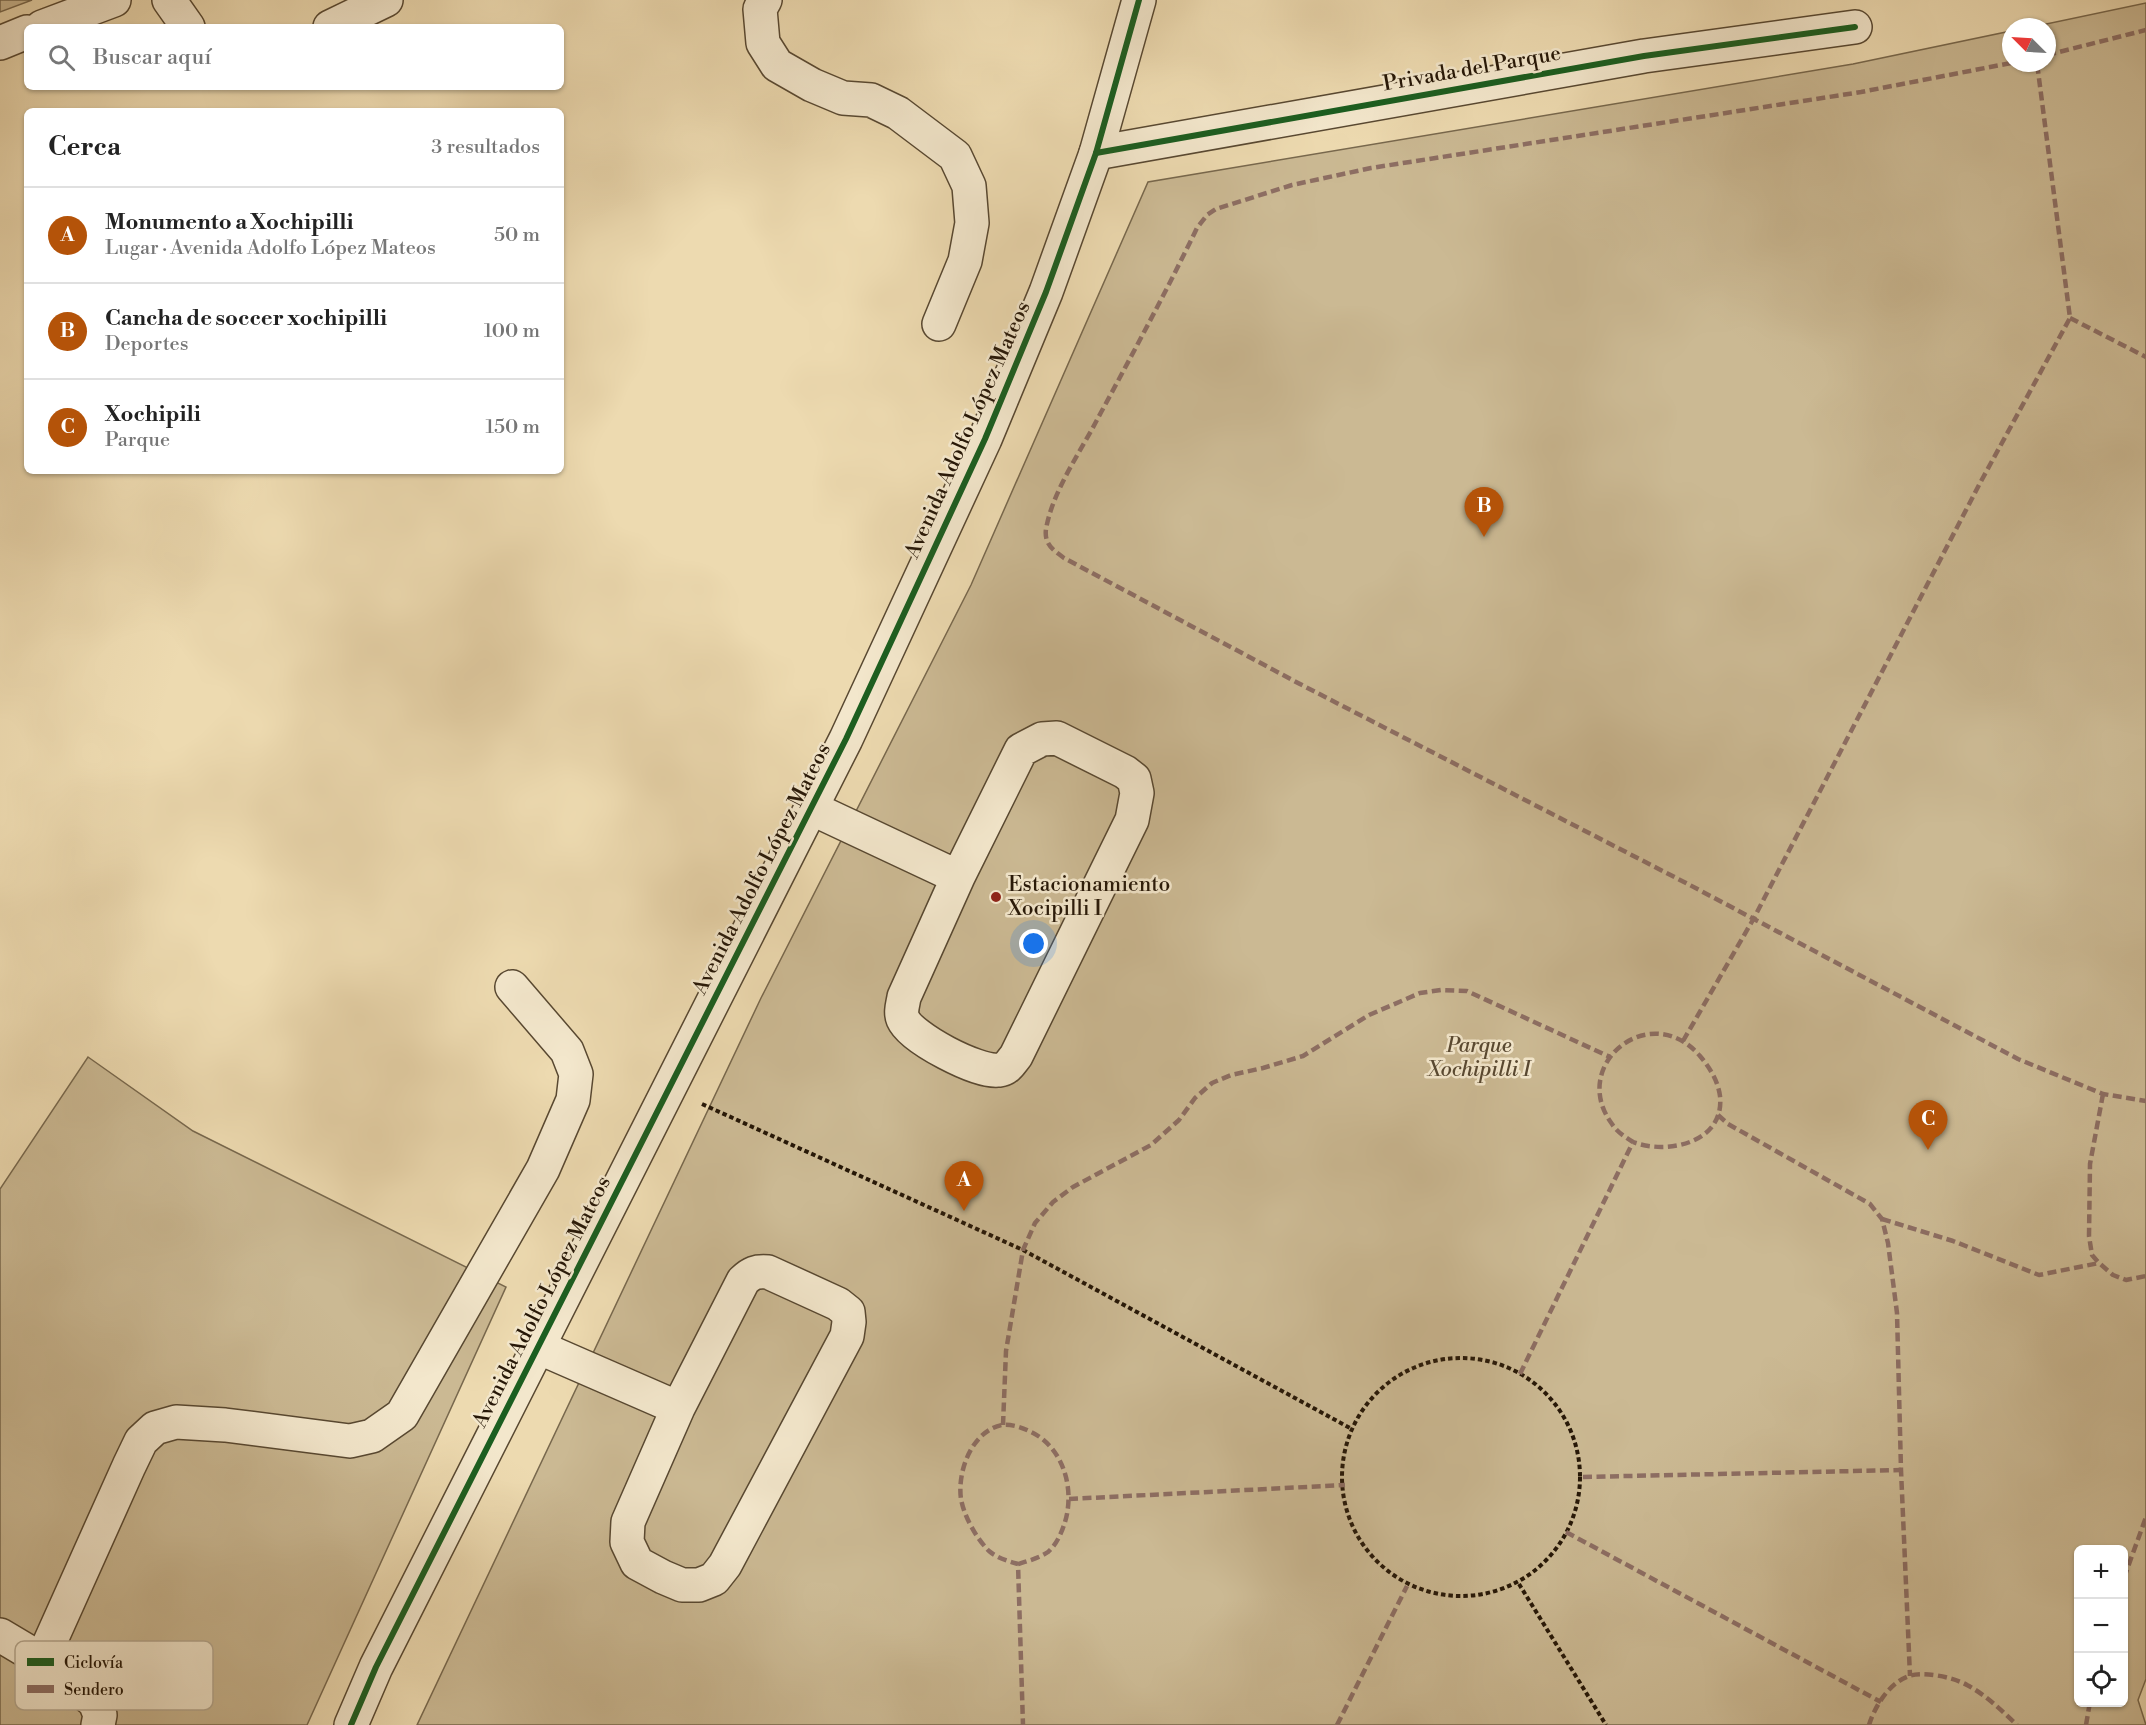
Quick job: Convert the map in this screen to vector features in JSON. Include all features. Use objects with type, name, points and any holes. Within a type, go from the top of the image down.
[{"type":"street","points":[[50,24],[114,0]]},
{"type":"street","points":[[169,0],[186,24]]},
{"type":"street","points":[[336,24],[386,0]]},
{"type":"street","points":[[765,0],[760,9],[763,43],[777,65],[812,85],[843,98],[871,100],[898,112],[955,156],[969,186],[972,223],[966,261],[939,324]]},
{"type":"street","name":"Avenida Adolfo López Mateos","points":[[351,1725],[376,1667],[846,739],[985,440],[1046,292],[1096,153],[1139,0]]},
{"type":"street","name":"Privada del Parque","points":[[1096,153],[1644,56],[1856,27]]},
{"type":"street","points":[[0,42],[24,33]]},
{"type":"street","points":[[1057,738],[1125,772],[1134,779],[1137,793],[1132,820],[1016,1056],[1008,1067],[998,1070],[982,1068],[940,1048],[913,1032],[904,1022],[901,1013],[904,997],[958,878],[1021,750],[1042,739],[1057,738]]},
{"type":"street","points":[[811,808],[958,878]]},
{"type":"street","points":[[51,1641],[141,1441],[155,1428],[176,1422],[225,1425],[350,1441],[372,1436],[402,1415],[543,1169],[573,1100],[576,1074],[567,1051],[512,987]]},
{"type":"street","points":[[759,1271],[768,1272],[838,1304],[848,1312],[847,1336],[725,1565],[714,1579],[699,1585],[682,1585],[637,1563],[627,1542],[628,1522],[678,1408],[739,1289],[751,1274],[759,1271]]},
{"type":"street","points":[[538,1347],[678,1408]]},
{"type":"street","points":[[0,1635],[15,1644]]},
{"type":"street","points":[[98,1710],[100,1715],[98,1725]]},
{"type":"path","points":[[671,1086],[682,1095],[1023,1250],[1350,1428]]},
{"type":"path","points":[[1462,1355],[1499,1362],[1541,1386],[1569,1421],[1583,1477],[1566,1532],[1519,1584],[1483,1597],[1452,1598],[1407,1587],[1369,1556],[1348,1521],[1342,1455],[1350,1428],[1384,1384],[1427,1361],[1462,1355]]},
{"type":"path","points":[[1519,1584],[1606,1725]]},
{"type":"green space","points":[[0,0],[32,0],[0,12]]},
{"type":"green space","name":"Parque Xochipilli I","points":[[2146,3],[2146,1679],[2138,1700],[2146,1725],[417,1725],[761,998],[971,585],[1148,182],[1853,64],[2002,33],[2002,72],[2056,72],[2056,22]]},
{"type":"green space","points":[[88,1057],[193,1131],[506,1287],[307,1725],[0,1725],[0,1189]]},
{"type":"marked path","points":[[2056,53],[2146,30]]},
{"type":"marked path","points":[[2002,65],[1861,92],[1371,168],[1292,185],[1216,209],[1207,215],[1197,228],[1068,472],[1050,514],[1046,539],[1050,546],[1064,558],[1298,683],[1686,883],[2018,1059],[2103,1094],[2146,1101]]},
{"type":"marked path","points":[[1683,1041],[1754,918],[1979,485],[2070,318],[2038,72]]},
{"type":"marked path","points":[[2070,318],[2146,357]]},
{"type":"marked path","points":[[1003,1425],[1006,1351],[1023,1250],[1035,1223],[1053,1202],[1073,1187],[1151,1145],[1179,1120],[1195,1098],[1212,1083],[1231,1075],[1303,1056],[1369,1015],[1420,993],[1441,990],[1467,991],[1610,1057]]},
{"type":"marked path","points":[[1520,1374],[1633,1142],[1614,1127],[1601,1102],[1600,1080],[1607,1061],[1621,1046],[1639,1036],[1659,1034],[1680,1040],[1700,1056],[1710,1070],[1719,1090],[1719,1112],[1713,1125],[1704,1135],[1677,1146],[1647,1146],[1633,1142]]},
{"type":"marked path","points":[[2103,1094],[2090,1164],[2089,1236],[2092,1255],[2113,1275],[2126,1280],[2146,1276]]},
{"type":"marked path","points":[[1718,1115],[1728,1124],[1870,1204],[1882,1219],[1888,1243],[1897,1313],[1910,1676]]},
{"type":"marked path","points":[[1882,1219],[1953,1241],[2039,1275],[2099,1263]]},
{"type":"marked path","points":[[1018,1564],[1045,1554],[1056,1543],[1063,1528],[1069,1498],[1064,1471],[1051,1447],[1029,1431],[1002,1425],[982,1435],[975,1444],[964,1465],[960,1488],[968,1519],[984,1546],[996,1556],[1018,1564],[1023,1725]]},
{"type":"marked path","points":[[1583,1477],[1901,1470]]},
{"type":"marked path","points":[[1069,1499],[1345,1485]]},
{"type":"marked path","points":[[2128,1567],[2146,1517]]},
{"type":"marked path","points":[[1566,1532],[1881,1702]]},
{"type":"marked path","points":[[1337,1725],[1407,1586]]},
{"type":"marked path","points":[[1869,1725],[1879,1703],[1895,1684],[1909,1676],[1922,1674],[1946,1677],[1967,1685],[1987,1698],[2017,1725]]},
{"type":"marked path","points":[[2086,1725],[2089,1707]]},
{"type":"cycle path","points":[[351,1725],[376,1667],[846,739],[985,439],[1046,292],[1096,153],[1139,0]]},
{"type":"cycle path","points":[[1096,153],[1644,56],[1855,27]]},
{"type":"place","name":"Cancha de soccer xochipilli","points":[[1484,537]]},
{"type":"place","name":"Estacionamiento Xocipilli I","points":[[996,897]]},
{"type":"place","name":"Xochipili","points":[[1928,1150]]},
{"type":"place","name":"Monumento a Xochipilli","points":[[964,1211]]}]
